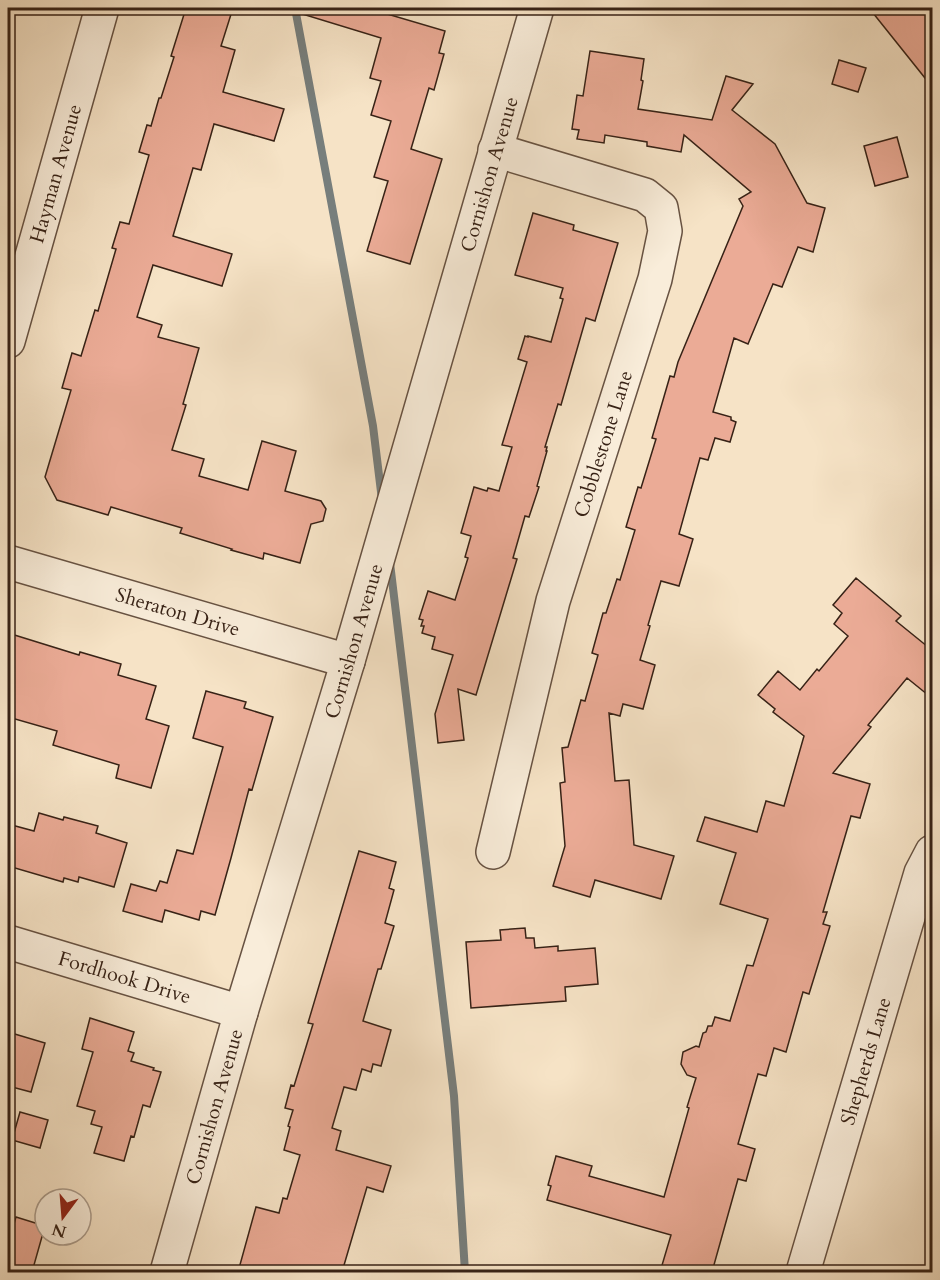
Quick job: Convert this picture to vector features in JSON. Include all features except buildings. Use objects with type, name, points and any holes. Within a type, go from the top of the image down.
[{"type":"street","name":"Hayman Avenue","points":[[8,341],[102,8]]},
{"type":"street","name":"Cornishon Avenue","points":[[167,1272],[242,1012],[348,661],[537,8]]},
{"type":"street","name":"Cobblestone Lane","points":[[493,852],[553,601],[655,279],[665,231],[661,208],[645,195],[495,150]]},
{"type":"street","name":"Sheraton Drive","points":[[8,562],[348,661]]},
{"type":"street","name":"Shepherds Lane","points":[[803,1272],[921,873],[933,852]]},
{"type":"street","name":"Fordhook Drive","points":[[8,942],[242,1012]]},
{"type":"waterway","points":[[295,8],[373,426],[382,500]]},
{"type":"waterway","points":[[390,563],[454,1096],[465,1272]]}]
